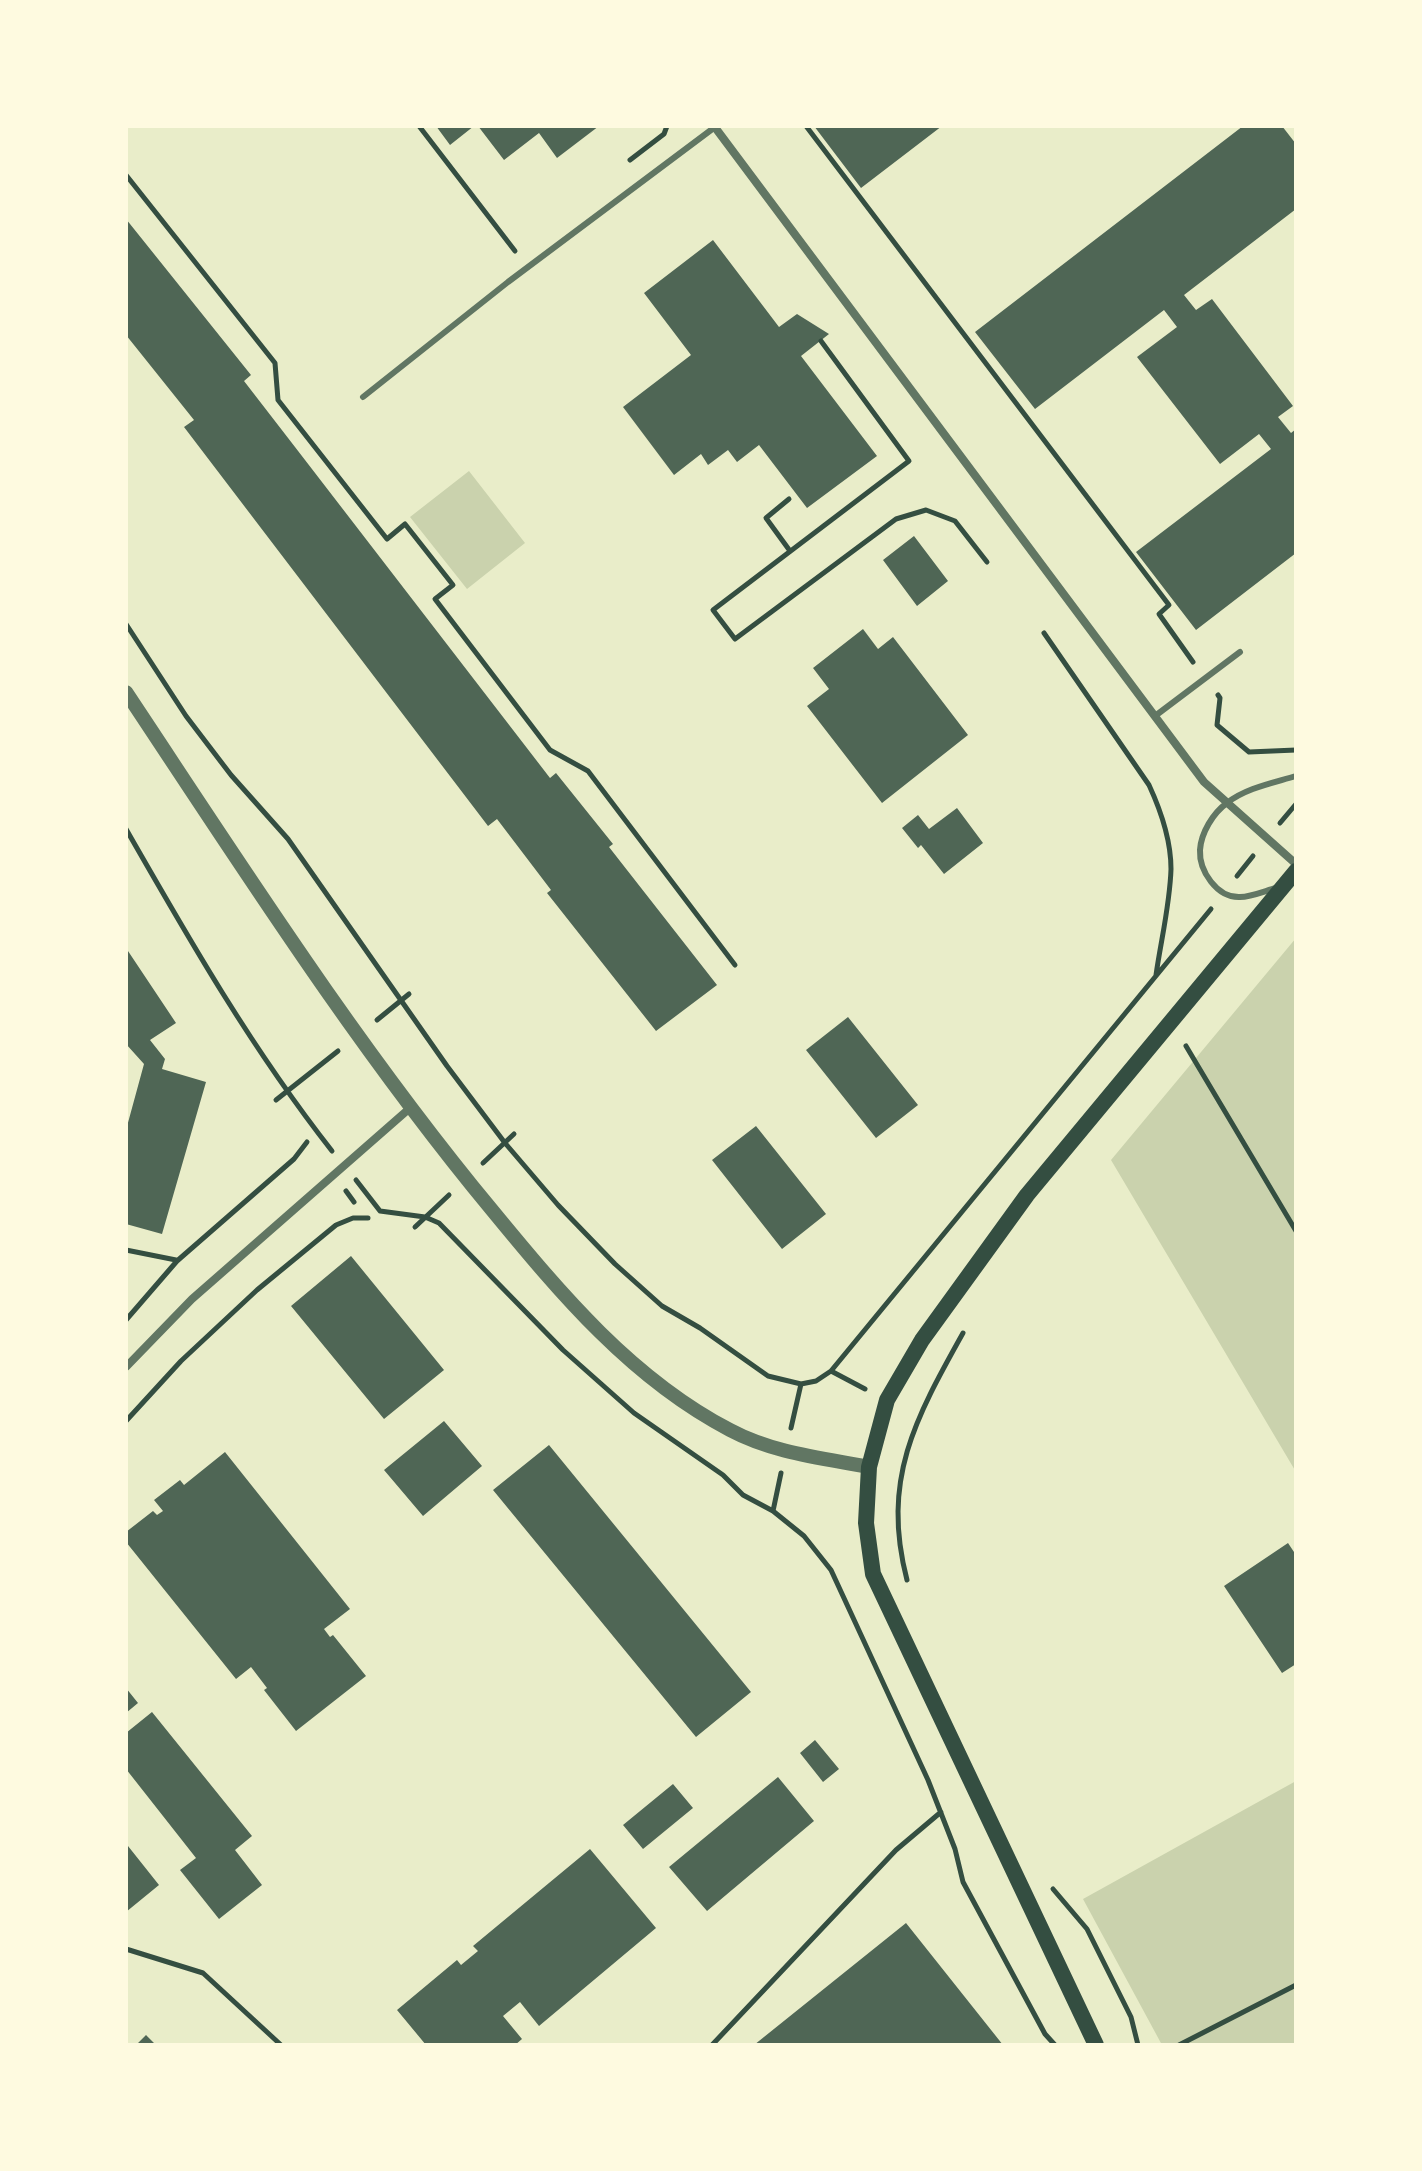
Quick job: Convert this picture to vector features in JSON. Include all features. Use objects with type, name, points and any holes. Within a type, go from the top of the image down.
[{"type":"main road","points":[[1096,2045],[873,1574],[866,1523],[869,1467],[887,1400],[930,1327],[1027,1195],[1296,871]]},
{"type":"street","points":[[714,127],[1204,782],[1296,864]]},
{"type":"street","points":[[126,692],[319,979],[410,1108],[537,1265],[587,1321],[668,1392],[730,1431],[786,1452],[869,1467]]},
{"type":"street","points":[[126,1367],[192,1299],[410,1108]]},
{"type":"lane","points":[[363,397],[508,282],[714,127]]},
{"type":"lane","points":[[1155,716],[1240,652]]},
{"type":"lane","points":[[1284,886],[1239,898],[1223,893],[1210,884],[1199,852],[1208,823],[1226,803],[1252,790],[1296,776]]},
{"type":"path","points":[[419,126],[515,251]]},
{"type":"path","points":[[806,126],[1169,605],[1159,614],[1220,698],[1217,725],[1249,752],[1296,750]]},
{"type":"path","points":[[126,175],[275,363],[278,400],[387,539],[405,524],[453,585],[435,599],[550,750],[588,771],[735,965]]},
{"type":"path","points":[[821,341],[909,461],[713,610],[735,639],[896,519],[926,510],[955,521],[987,562]]},
{"type":"path","points":[[789,499],[766,518],[790,551]]},
{"type":"path","points":[[126,624],[186,716],[231,775],[288,839],[447,1066],[505,1143],[558,1205],[615,1264],[662,1306],[700,1328],[768,1376],[801,1384],[816,1381],[831,1371],[1296,804]]},
{"type":"path","points":[[1044,633],[1149,785],[1160,809],[1171,870],[1155,978]]},
{"type":"path","points":[[126,829],[206,967],[286,1092],[380,1211],[425,1217],[439,1223],[563,1350],[634,1413],[723,1475],[743,1495],[773,1511],[804,1536],[831,1570],[941,1812],[963,1882],[1045,2034],[1055,2045]]},
{"type":"path","points":[[1176,1057],[1196,1033]]},
{"type":"path","points":[[1186,1046],[1296,1231]]},
{"type":"path","points":[[505,1143],[514,1134]]},
{"type":"path","points":[[126,1320],[177,1261],[294,1159],[307,1142]]},
{"type":"path","points":[[415,1227],[425,1217]]},
{"type":"path","points":[[126,1421],[181,1361],[257,1290],[336,1225],[353,1218],[368,1218]]},
{"type":"path","points":[[126,1250],[177,1261]]},
{"type":"path","points":[[910,1589],[900,1551],[897,1510],[901,1468],[929,1395],[966,1327]]},
{"type":"path","points":[[712,2045],[896,1850],[941,1812]]},
{"type":"path","points":[[1052,1888],[1087,1929],[1131,2017],[1138,2045]]},
{"type":"path","points":[[126,1949],[203,1973],[281,2045]]},
{"type":"path","points":[[1179,2045],[1296,1985]]},
{"type":"green space","points":[[469,471],[525,543],[467,589],[410,517]]},
{"type":"green space","points":[[1296,938],[1296,1472],[1111,1160]]},
{"type":"green space","points":[[1296,1781],[1296,2045],[1162,2045],[1083,1899]]},
{"type":"building","points":[[436,126],[474,126],[450,145]]},
{"type":"building","points":[[478,126],[599,126],[557,158],[539,133],[504,160]]},
{"type":"building","points":[[814,126],[942,126],[861,188]]},
{"type":"building","points":[[1243,126],[1282,126],[1296,144],[1296,209],[1184,295],[1196,310],[1212,299],[1293,406],[1278,417],[1291,433],[1296,429],[1296,553],[1196,630],[1136,552],[1271,449],[1259,434],[1220,464],[1137,357],[1177,327],[1164,310],[1035,409],[975,332]]},
{"type":"building","points":[[126,219],[251,375],[244,381],[550,778],[556,773],[613,844],[609,847],[717,985],[656,1031],[547,893],[551,890],[497,819],[488,826],[184,427],[194,420],[126,335]]},
{"type":"building","points":[[713,240],[779,327],[797,314],[829,334],[801,356],[877,456],[807,508],[759,445],[737,462],[728,450],[708,465],[701,454],[674,475],[623,407],[691,355],[644,293]]},
{"type":"building","points":[[914,536],[948,581],[917,606],[883,560]]},
{"type":"building","points":[[863,629],[878,649],[893,637],[968,735],[882,803],[807,706],[829,689],[813,668]]},
{"type":"building","points":[[957,808],[983,843],[944,874],[921,845],[918,848],[902,828],[918,815],[929,829]]},
{"type":"building","points":[[126,948],[176,1023],[150,1040],[165,1059],[162,1069],[206,1082],[162,1234],[126,1224],[126,1130],[144,1064],[126,1044]]},
{"type":"building","points":[[848,1017],[918,1105],[876,1138],[806,1050]]},
{"type":"building","points":[[756,1126],[826,1214],[782,1249],[712,1160]]},
{"type":"building","points":[[351,1256],[444,1370],[384,1419],[291,1306]]},
{"type":"building","points":[[444,1421],[482,1466],[423,1516],[384,1470]]},
{"type":"building","points":[[549,1445],[751,1692],[696,1737],[493,1490]]},
{"type":"building","points":[[225,1452],[350,1609],[324,1629],[330,1637],[333,1635],[366,1676],[296,1731],[264,1690],[267,1688],[251,1667],[236,1679],[126,1542],[126,1532],[153,1511],[157,1515],[163,1511],[154,1500],[180,1480],[184,1485]]},
{"type":"building","points":[[1288,1543],[1296,1555],[1296,1664],[1282,1673],[1224,1586]]},
{"type":"building","points":[[126,1688],[138,1703],[126,1713]]},
{"type":"building","points":[[152,1712],[252,1836],[235,1850],[262,1885],[219,1919],[180,1870],[196,1858],[126,1769],[126,1733]]},
{"type":"building","points":[[815,1740],[839,1769],[823,1782],[800,1753]]},
{"type":"building","points":[[778,1777],[814,1821],[707,1911],[669,1867]]},
{"type":"building","points":[[673,1784],[693,1808],[643,1849],[623,1825]]},
{"type":"building","points":[[128,1846],[159,1885],[126,1912],[126,1848]]},
{"type":"building","points":[[590,1849],[656,1928],[539,2026],[520,2002],[503,2016],[522,2039],[515,2045],[426,2045],[397,2010],[457,1960],[461,1965],[478,1951],[473,1946]]},
{"type":"building","points":[[906,1923],[1003,2045],[754,2045]]},
{"type":"building","points":[[146,2035],[156,2045],[136,2045]]}]
